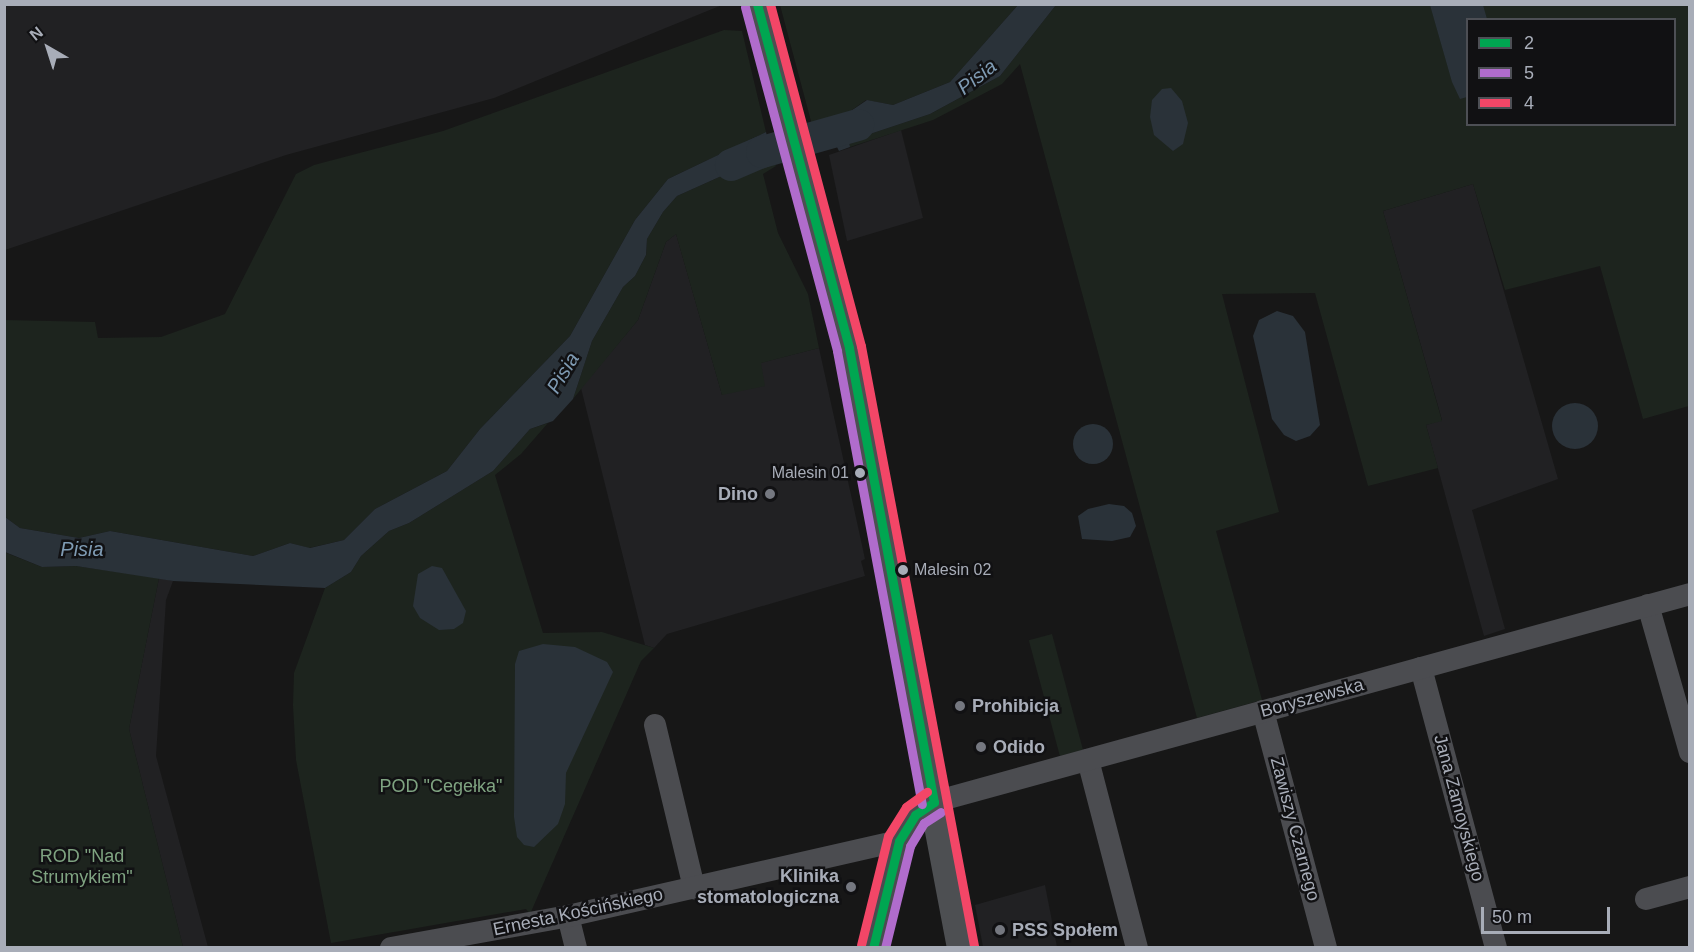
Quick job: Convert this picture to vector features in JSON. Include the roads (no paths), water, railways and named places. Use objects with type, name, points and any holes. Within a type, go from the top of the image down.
[{"type":"main road","points":[[757,4],[854,370],[962,948]]},
{"type":"street","name":"Boryszewska","points":[[934,802],[1689,594]]},
{"type":"street","points":[[1648,605],[1689,752]]},
{"type":"street","name":"Jana Zamoyskiego","points":[[1421,668],[1496,948]]},
{"type":"street","name":"Zawiszy Czarnego","points":[[1263,711],[1326,948]]},
{"type":"street","points":[[655,725],[694,888]]},
{"type":"street","points":[[1088,760],[1137,948]]},
{"type":"street","points":[[873,948],[899,841],[915,815],[934,802]]},
{"type":"street","name":"Ernesta Kościńskiego","points":[[391,948],[568,916],[899,841]]},
{"type":"street","points":[[1646,898],[1689,887]]},
{"type":"street","points":[[568,916],[576,948]]},
{"type":"water","points":[[1018,5],[1056,5],[1000,76],[930,114],[849,141],[850,147],[839,151],[836,145],[819,150],[812,125],[842,117],[867,100],[893,105],[950,82]]},
{"type":"water","points":[[1430,5],[1483,5],[1487,18],[1466,18],[1466,97],[1460,99],[1452,82]]},
{"type":"water","points":[[1171,88],[1182,101],[1188,123],[1183,144],[1173,151],[1154,135],[1150,117],[1152,100],[1162,89]]},
{"type":"water","points":[[766,132],[774,162],[726,174],[677,196],[663,212],[647,239],[646,255],[635,276],[623,287],[592,341],[573,399],[553,421],[530,429],[493,471],[409,523],[389,531],[361,556],[351,572],[325,588],[173,581],[76,566],[42,567],[5,552],[5,517],[20,528],[79,538],[110,531],[253,556],[290,543],[310,548],[344,540],[375,509],[447,471],[480,429],[570,336],[635,220],[668,179]]},
{"type":"water","points":[[1277,311],[1293,316],[1305,332],[1320,425],[1310,436],[1296,441],[1284,435],[1272,419],[1253,336],[1259,320]]},
{"type":"water","points":[[1575,403],[1591,410],[1598,426],[1591,442],[1575,449],[1559,442],[1552,426],[1559,410]]},
{"type":"water","points":[[1093,424],[1107,430],[1113,444],[1107,458],[1093,464],[1079,458],[1073,444],[1079,430]]},
{"type":"water","points":[[1109,504],[1124,506],[1132,513],[1136,526],[1130,537],[1112,541],[1082,539],[1078,516],[1088,509]]},
{"type":"water","points":[[432,566],[442,568],[466,611],[463,623],[454,629],[439,630],[420,618],[413,606],[418,574]]},
{"type":"water","points":[[543,644],[575,647],[607,662],[613,672],[566,773],[565,804],[558,824],[534,847],[524,845],[517,837],[514,817],[515,664],[519,651]]},
{"type":"waterway","name":"Pisia","points":[[731,165],[762,152],[858,125]]},
{"type":"place","name":"Malesin 01","points":[[860,473]]},
{"type":"place","name":"Dino","points":[[770,494]]},
{"type":"place","name":"Malesin 02","points":[[903,570]]},
{"type":"place","name":"Prohibicja","points":[[960,706]]},
{"type":"place","name":"Odido","points":[[981,747]]},
{"type":"place","name":"Klinika stomatologiczna","points":[[851,887]]},
{"type":"place","name":"PSS Społem","points":[[1000,930]]},
{"type":"park label","name":"POD \"Cegełka\"","points":[[441,786]]},
{"type":"park label","name":"ROD \"Nad Strumykiem\"","points":[[82,867]]}]
